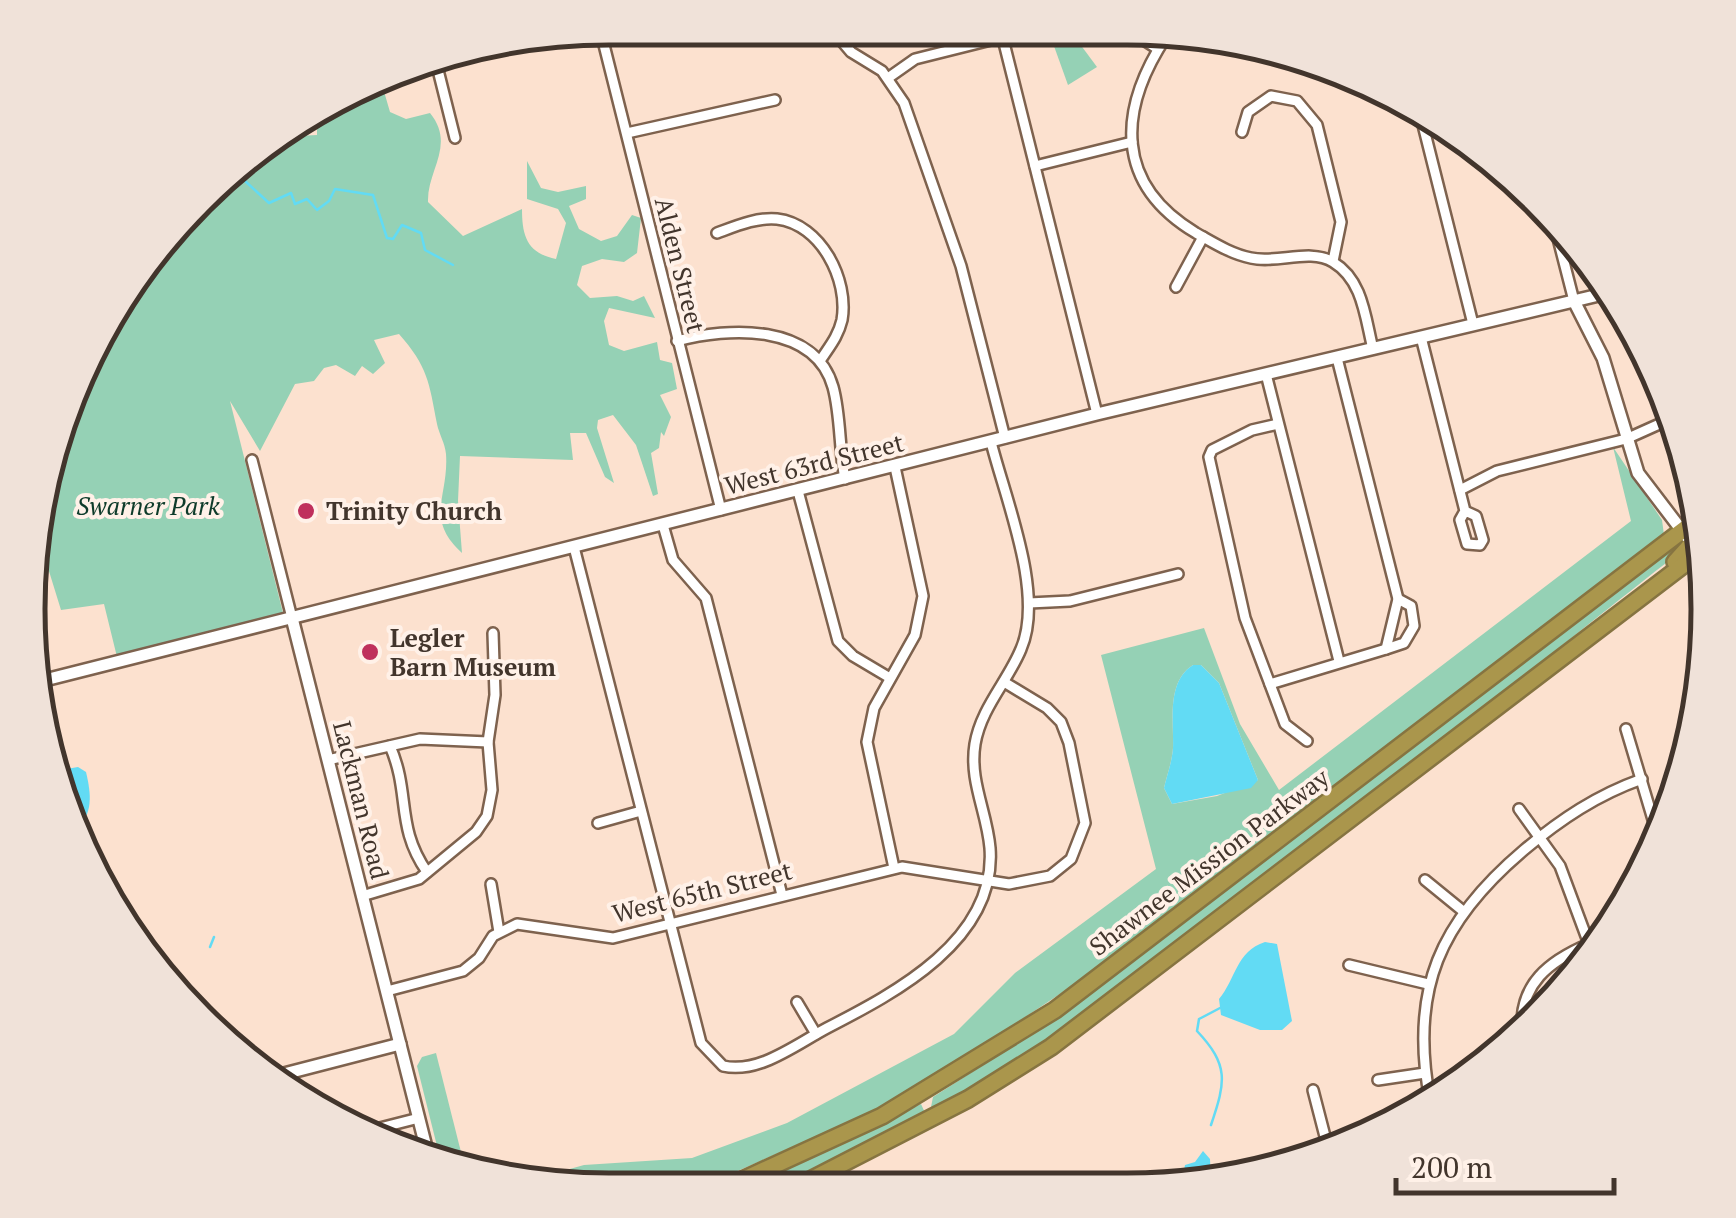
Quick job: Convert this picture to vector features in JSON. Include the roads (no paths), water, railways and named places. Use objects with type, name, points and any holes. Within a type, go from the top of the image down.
[{"type":"highway","name":"Shawnee Mission Parkway","points":[[760,1173],[895,1110],[1055,1010],[1687,542]]},
{"type":"highway","name":"Shawnee Mission Parkway","points":[[825,1173],[968,1099],[1050,1046],[1610,622],[1687,543]]},
{"type":"street","name":"Alden Street","points":[[604,45],[721,510]]},
{"type":"street","points":[[845,45],[888,78],[904,103],[952,239],[1005,438]]},
{"type":"street","points":[[888,78],[916,59],[968,45]]},
{"type":"street","points":[[1004,45],[1098,414]]},
{"type":"street","points":[[1154,46],[1158,48],[1134,100],[1132,142],[1137,166],[1151,194],[1175,219],[1257,260],[1321,256],[1332,261],[1356,283],[1373,348]]},
{"type":"street","points":[[438,72],[455,138]]},
{"type":"street","points":[[1242,132],[1248,112],[1270,96],[1288,96],[1312,115],[1342,222],[1332,261]]},
{"type":"street","points":[[627,133],[775,100]]},
{"type":"street","points":[[1425,131],[1473,324]]},
{"type":"street","points":[[1036,166],[1132,142]]},
{"type":"street","points":[[717,232],[754,221],[782,219],[818,240],[830,261],[842,313],[837,335],[820,361]]},
{"type":"street","points":[[1176,287],[1203,236]]},
{"type":"street","points":[[1561,249],[1574,301],[1602,358],[1638,473],[1686,532]]},
{"type":"street","name":"West 63rd Street","points":[[50,679],[1098,414],[1596,296]]},
{"type":"street","points":[[678,341],[738,332],[790,341],[820,361],[832,386],[846,480]]},
{"type":"street","points":[[1421,337],[1465,510]]},
{"type":"street","points":[[1336,358],[1398,599],[1386,648]]},
{"type":"street","points":[[1266,374],[1338,661]]},
{"type":"street","points":[[1278,424],[1237,437],[1212,450],[1209,457],[1244,618],[1285,724],[1307,741]]},
{"type":"street","points":[[1460,490],[1497,471],[1626,439],[1660,425]]},
{"type":"street","points":[[574,547],[700,1043],[714,1060],[736,1069],[754,1067],[918,976],[971,920],[987,880],[990,852],[974,776],[975,743],[1026,634],[1029,604],[991,442]]},
{"type":"street","name":"Lackman Road","points":[[252,460],[425,1142]]},
{"type":"street","points":[[894,868],[867,742],[874,708],[915,635],[923,596],[895,467]]},
{"type":"street","points":[[798,491],[838,641],[890,678]]},
{"type":"street","points":[[663,525],[674,560],[706,598],[782,896]]},
{"type":"street","points":[[1029,604],[1070,601],[1178,574]]},
{"type":"street","points":[[1270,684],[1404,643],[1414,626],[1411,606],[1398,599]]},
{"type":"street","points":[[362,896],[406,884],[427,872],[476,832],[487,816],[492,790],[488,742],[495,695],[494,633]]},
{"type":"street","name":"West 65th Street","points":[[499,932],[524,924],[613,938],[894,868],[916,867],[987,880],[1032,883],[1061,868],[1082,835],[1082,798],[1061,722],[1047,708],[1004,682]]},
{"type":"street","points":[[1626,730],[1652,814]]},
{"type":"street","points":[[328,760],[435,737],[488,742]]},
{"type":"street","points":[[390,746],[401,770],[410,847],[427,872]]},
{"type":"street","points":[[1427,1086],[1422,1023],[1428,984],[1446,939],[1463,911],[1539,837],[1592,799],[1642,779]]},
{"type":"street","points":[[1518,809],[1568,882],[1586,935]]},
{"type":"street","points":[[598,822],[641,811]]},
{"type":"street","points":[[1425,880],[1463,911]]},
{"type":"street","points":[[387,991],[463,971],[499,932],[490,884]]},
{"type":"street","points":[[1524,1010],[1536,978],[1554,961],[1575,951]]},
{"type":"street","points":[[1349,964],[1428,984]]},
{"type":"street","points":[[797,1002],[816,1034]]},
{"type":"street","points":[[289,1073],[400,1044]]},
{"type":"street","points":[[1378,1080],[1425,1073]]},
{"type":"street","points":[[1313,1090],[1325,1137]]},
{"type":"street","points":[[385,1127],[419,1118]]},
{"type":"water","points":[[1193,665],[1201,665],[1219,683],[1258,780],[1251,788],[1172,804],[1164,788],[1172,753],[1173,703],[1179,681]]},
{"type":"water","points":[[78,767],[86,772],[90,803],[85,817],[75,790],[68,769]]},
{"type":"water","points":[[1265,942],[1277,944],[1292,1021],[1282,1030],[1260,1030],[1221,1015],[1219,999],[1237,966],[1255,946]]},
{"type":"water","points":[[1203,1151],[1210,1166],[1184,1170],[1185,1165],[1195,1162]]},
{"type":"waterway","points":[[245,179],[269,203],[291,193],[295,204],[307,199],[317,210],[329,201],[335,189],[373,195],[387,238],[393,239],[402,225],[421,233],[425,250],[453,265]]},
{"type":"waterway","points":[[210,947],[214,937]]},
{"type":"waterway","points":[[1211,1125],[1222,1074],[1215,1054],[1197,1031],[1199,1019],[1220,1008]]},
{"type":"place","name":"Trinity Church","points":[[306,511]]},
{"type":"place","name":"Legler Barn Museum","points":[[370,652]]},
{"type":"park label","name":"Swarner Park","points":[[148,506]]}]
